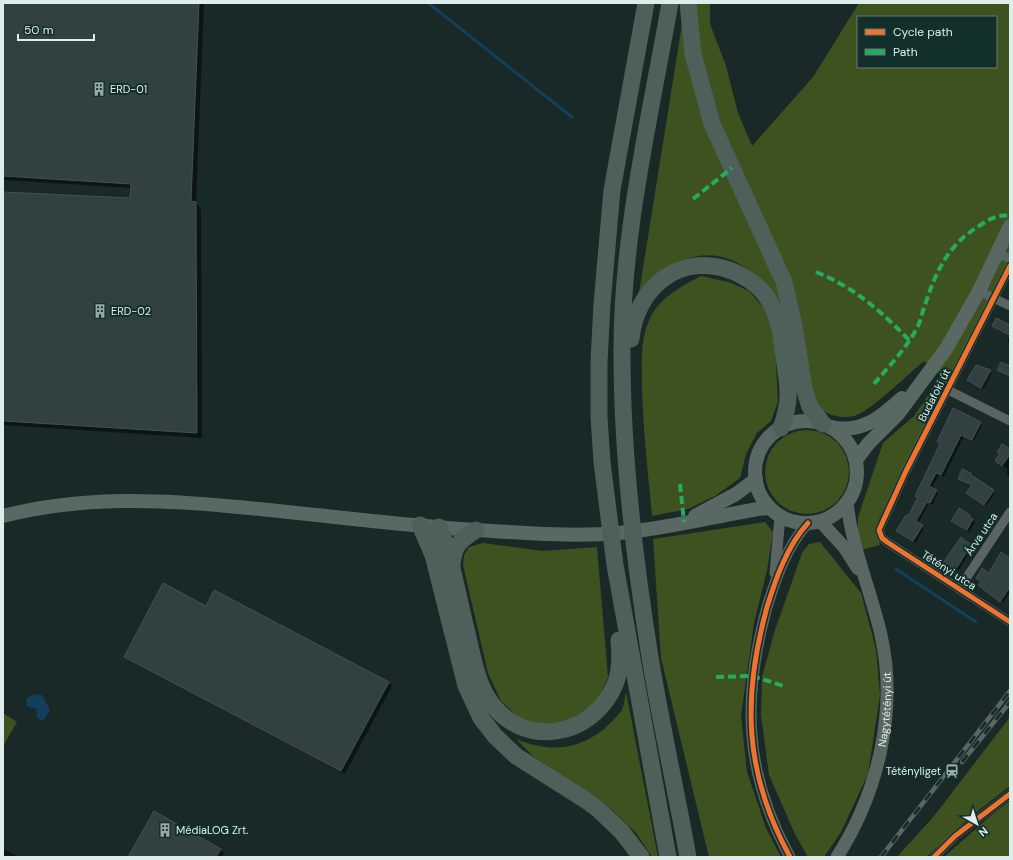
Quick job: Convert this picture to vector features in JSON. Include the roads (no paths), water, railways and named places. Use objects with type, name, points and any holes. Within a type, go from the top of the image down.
[{"type":"highway","points":[[646,3],[612,190],[602,304],[599,362],[599,417],[615,566],[668,857]]},
{"type":"highway","points":[[670,3],[635,206],[627,268],[622,354],[624,413],[636,563],[650,659],[688,857]]},
{"type":"highway","points":[[688,3],[693,54],[712,124],[784,282],[794,326],[804,388],[810,407],[826,425]]},
{"type":"highway","points":[[624,413],[632,326],[636,312],[642,300],[650,290],[669,275],[690,267],[710,266],[738,273],[754,283],[768,298],[778,318],[790,395],[786,415],[780,428]]},
{"type":"highway","points":[[420,525],[433,555],[466,686],[487,727],[516,756],[599,810],[622,832],[642,857]]},
{"type":"highway","points":[[439,527],[452,566],[475,666],[487,696],[498,711],[521,728],[537,732],[557,732],[579,724],[591,716],[610,695],[616,681],[619,667],[618,584]]},
{"type":"highway","points":[[433,555],[434,541],[439,527]]},
{"type":"highway","points":[[452,566],[453,553],[457,545],[476,530]]},
{"type":"main road","name":"Budafoki út","points":[[856,460],[868,444],[898,414],[946,349],[978,291],[1010,226]]},
{"type":"main road","name":"Budafoki út","points":[[826,425],[841,429],[860,428],[878,417],[921,381]]},
{"type":"main road","points":[[801,421],[826,425],[844,437],[854,452],[856,460],[856,482],[847,503],[835,514],[814,522],[798,522],[775,512],[764,500],[756,479],[756,469],[760,450],[780,428],[801,421]]},
{"type":"main road","points":[[684,522],[736,494],[756,479]]},
{"type":"main road","points":[[3,516],[38,507],[94,501],[138,500],[197,503],[476,530],[590,534],[639,531],[684,522],[775,512]]},
{"type":"main road","name":"Nagytétényi út","points":[[837,857],[858,820],[869,792],[879,760],[884,731],[886,701],[881,637],[848,516],[847,503]]},
{"type":"main road","name":"Nagytétényi út","points":[[814,522],[844,547],[864,579]]},
{"type":"street","points":[[997,252],[1010,259]]},
{"type":"street","name":"Budafoki út","points":[[880,534],[881,524],[906,471],[1010,266]]},
{"type":"street","points":[[978,291],[1010,306]]},
{"type":"street","points":[[948,390],[1010,421]]},
{"type":"street","points":[[773,587],[775,512]]},
{"type":"street","name":"Árva utca","points":[[959,589],[1010,512]]},
{"type":"street","points":[[790,857],[773,822],[755,763],[750,712],[752,676],[758,639],[773,587],[788,552],[800,532],[814,522]]},
{"type":"street","name":"Tétényi utca","points":[[880,534],[887,542],[1010,622]]},
{"type":"street","points":[[934,857],[955,836],[1010,794]]},
{"type":"water","points":[[35,694],[42,695],[50,710],[43,721],[37,718],[36,709],[26,706],[27,698]]},
{"type":"waterway","points":[[428,3],[572,117]]},
{"type":"waterway","points":[[896,569],[976,622]]},
{"type":"railway","points":[[881,857],[1010,691]]},
{"type":"railway","points":[[962,762],[1010,702]]},
{"type":"place","name":"ERD-01","points":[[99,89]]},
{"type":"place","name":"ERD-02","points":[[100,311]]},
{"type":"place","name":"Tétényliget","points":[[952,771]]},
{"type":"place","name":"MédiaLOG Zrt.","points":[[165,830]]}]
